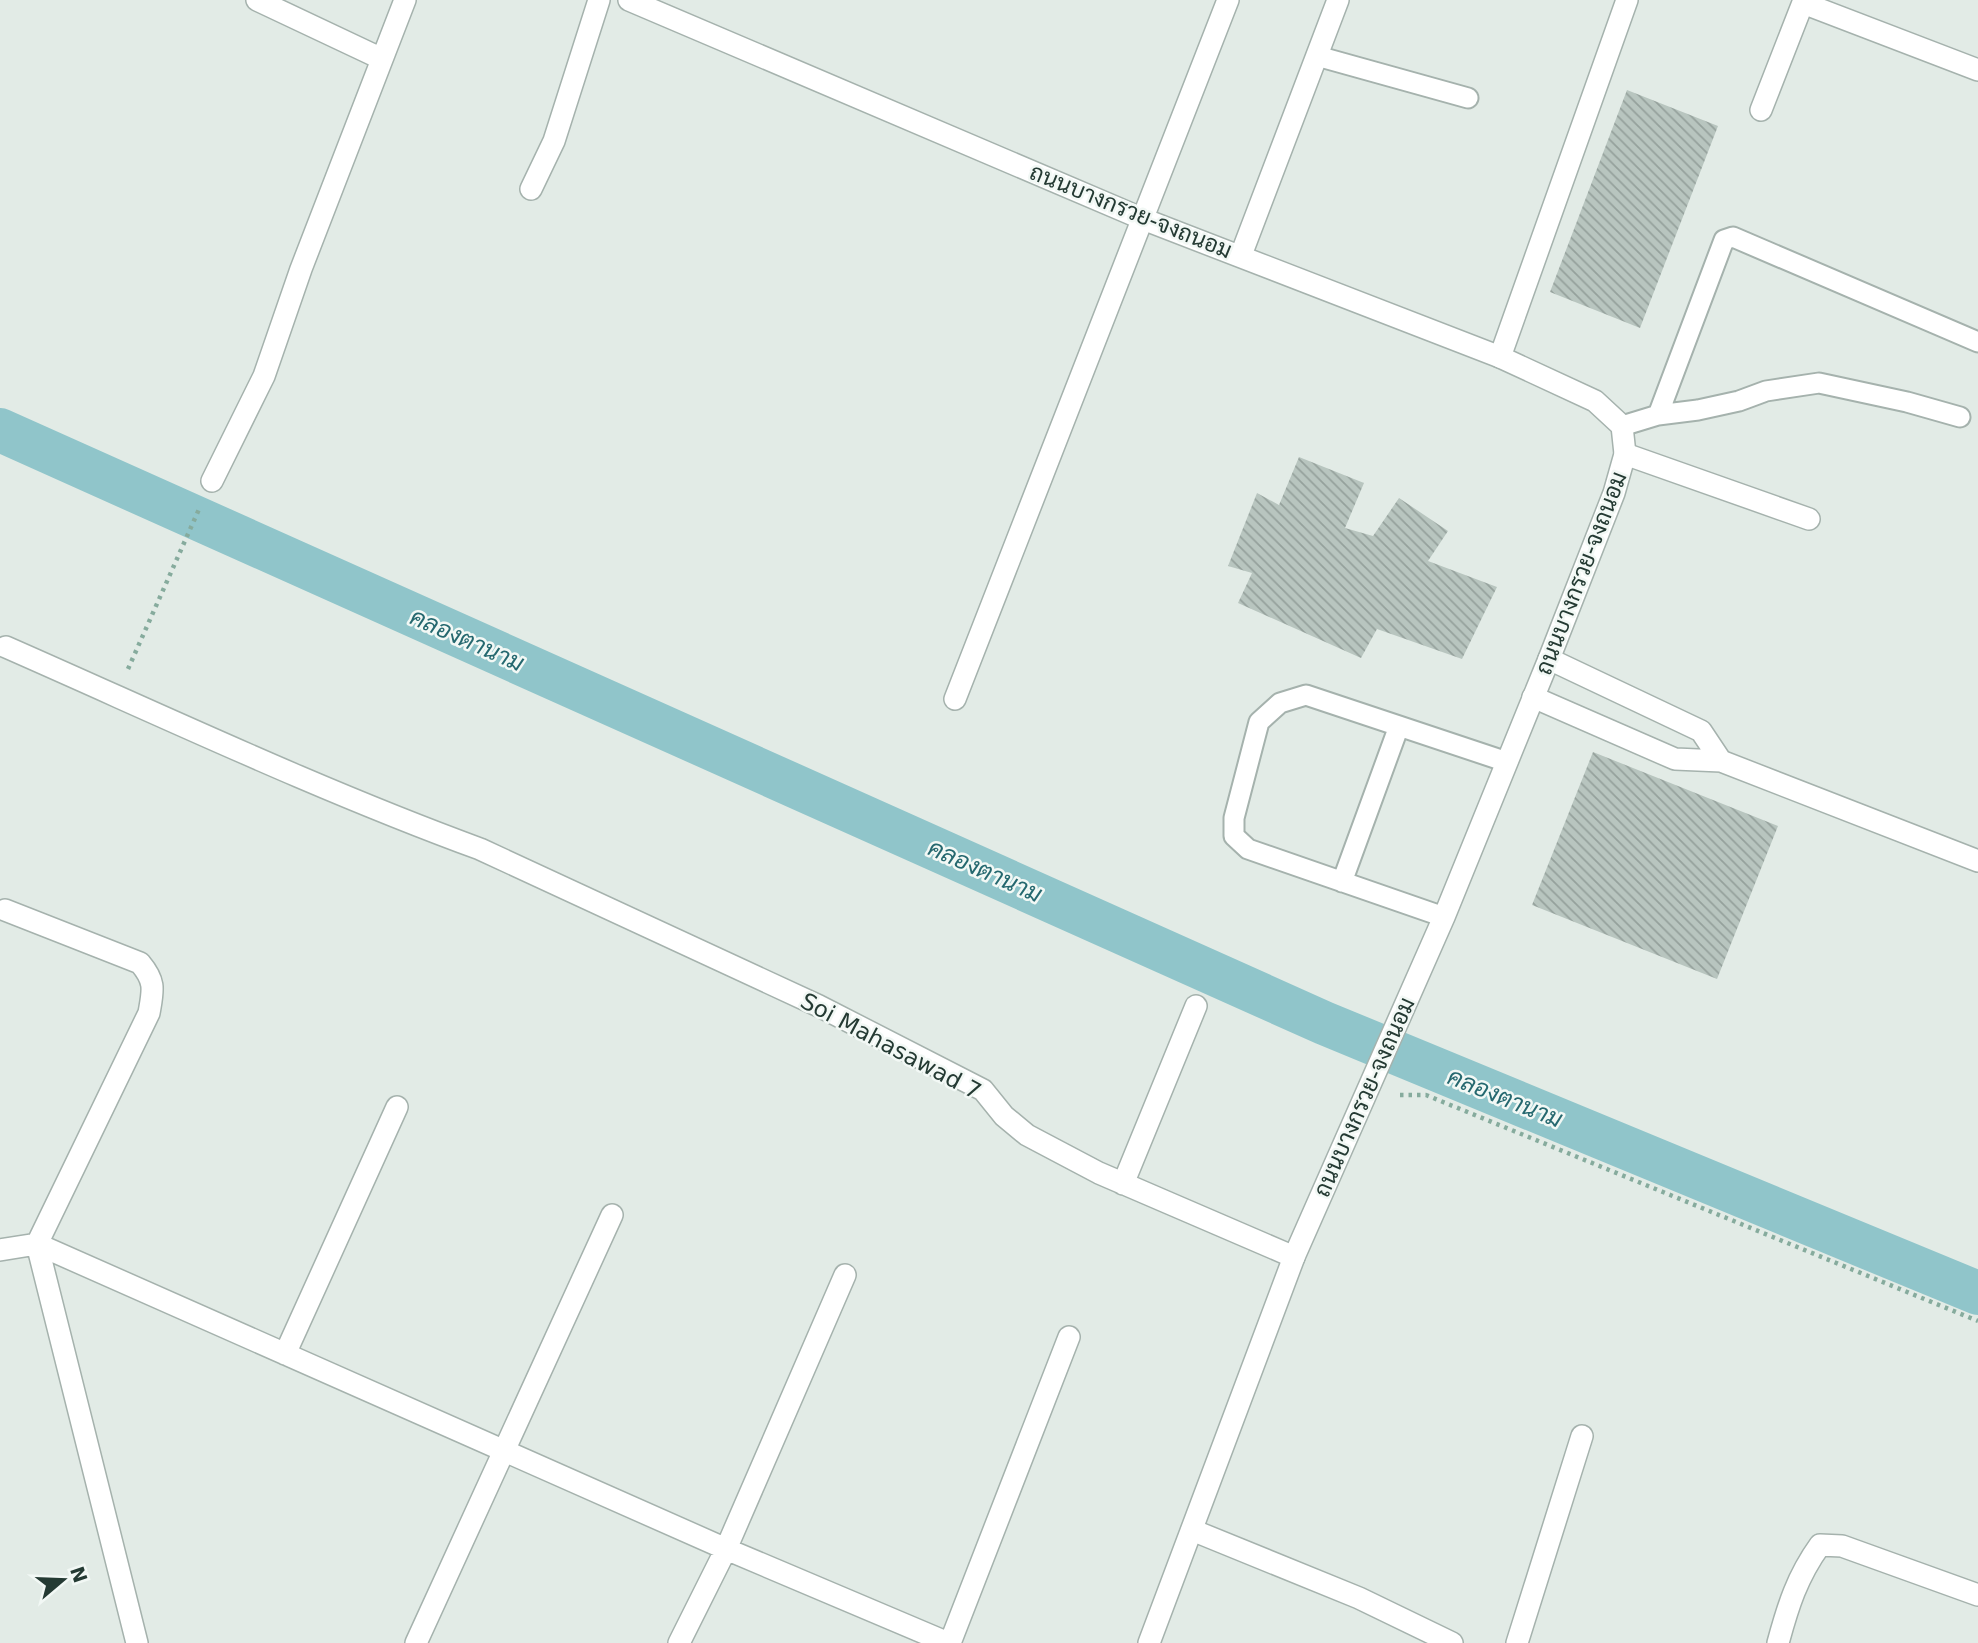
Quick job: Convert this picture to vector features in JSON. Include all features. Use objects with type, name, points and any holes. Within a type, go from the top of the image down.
[{"type":"street","points":[[257,0],[382,59]]},
{"type":"street","points":[[212,481],[264,376],[301,269],[405,0]]},
{"type":"street","points":[[531,188],[554,141],[599,0]]},
{"type":"street","name":"ถนนบางกรวย-จงถนอม","points":[[629,0],[1143,219],[1500,357],[1595,401],[1622,426],[1625,454],[1614,493],[1444,917],[1294,1256],[1149,1643]]},
{"type":"street","points":[[955,699],[1228,0]]},
{"type":"street","points":[[1241,255],[1338,0]]},
{"type":"street","points":[[1500,357],[1627,0]]},
{"type":"street","points":[[1761,110],[1804,2],[1978,70]]},
{"type":"street","points":[[1625,454],[1809,519]]},
{"type":"street","name":"Soi Mahasawad 7","points":[[6,647],[429,831],[480,849],[819,1006],[983,1090],[1004,1116],[1027,1135],[1123,1184],[1294,1256]]},
{"type":"street","points":[[1549,659],[1701,731],[1721,761]]},
{"type":"street","points":[[1533,697],[1675,759],[1721,761],[1978,861]]},
{"type":"street","points":[[5,910],[140,963],[151,976],[153,990],[149,1013],[37,1244],[137,1643]]},
{"type":"street","points":[[1123,1184],[1196,1006]]},
{"type":"street","points":[[285,1354],[397,1107]]},
{"type":"street","points":[[416,1643],[611,1215]]},
{"type":"street","points":[[0,1250],[37,1244],[726,1549],[949,1643],[1069,1337]]},
{"type":"street","points":[[679,1643],[726,1549],[845,1275]]},
{"type":"street","points":[[1517,1643],[1582,1436]]},
{"type":"street","points":[[1192,1530],[1359,1598],[1452,1643]]},
{"type":"street","points":[[1778,1643],[1790,1597],[1820,1545],[1842,1546],[1978,1595]]},
{"type":"lane","points":[[1317,56],[1468,98]]},
{"type":"lane","points":[[1658,415],[1724,240],[1732,237],[1978,342]]},
{"type":"lane","points":[[1622,426],[1658,415],[1739,401],[1766,391],[1819,383],[1907,402],[1960,417]]},
{"type":"lane","points":[[1444,917],[1248,849],[1234,836],[1234,818],[1259,722],[1280,704],[1306,695],[1507,762]]},
{"type":"lane","points":[[1342,882],[1399,726]]},
{"type":"path","points":[[116,696],[212,481]]},
{"type":"path","points":[[1426,1095],[1978,1321]]},
{"type":"building","points":[[1627,90],[1718,126],[1640,328],[1550,292]]},
{"type":"building","points":[[1299,457],[1364,483],[1345,528],[1373,536],[1399,498],[1448,531],[1428,561],[1497,587],[1462,659],[1377,629],[1361,658],[1238,603],[1252,573],[1228,566],[1257,493],[1279,505]]},
{"type":"building","points":[[1593,752],[1778,826],[1717,979],[1532,905]]},
{"type":"waterway","name":"คลองตานาม","points":[[0,430],[1324,1023],[1978,1293]]}]
